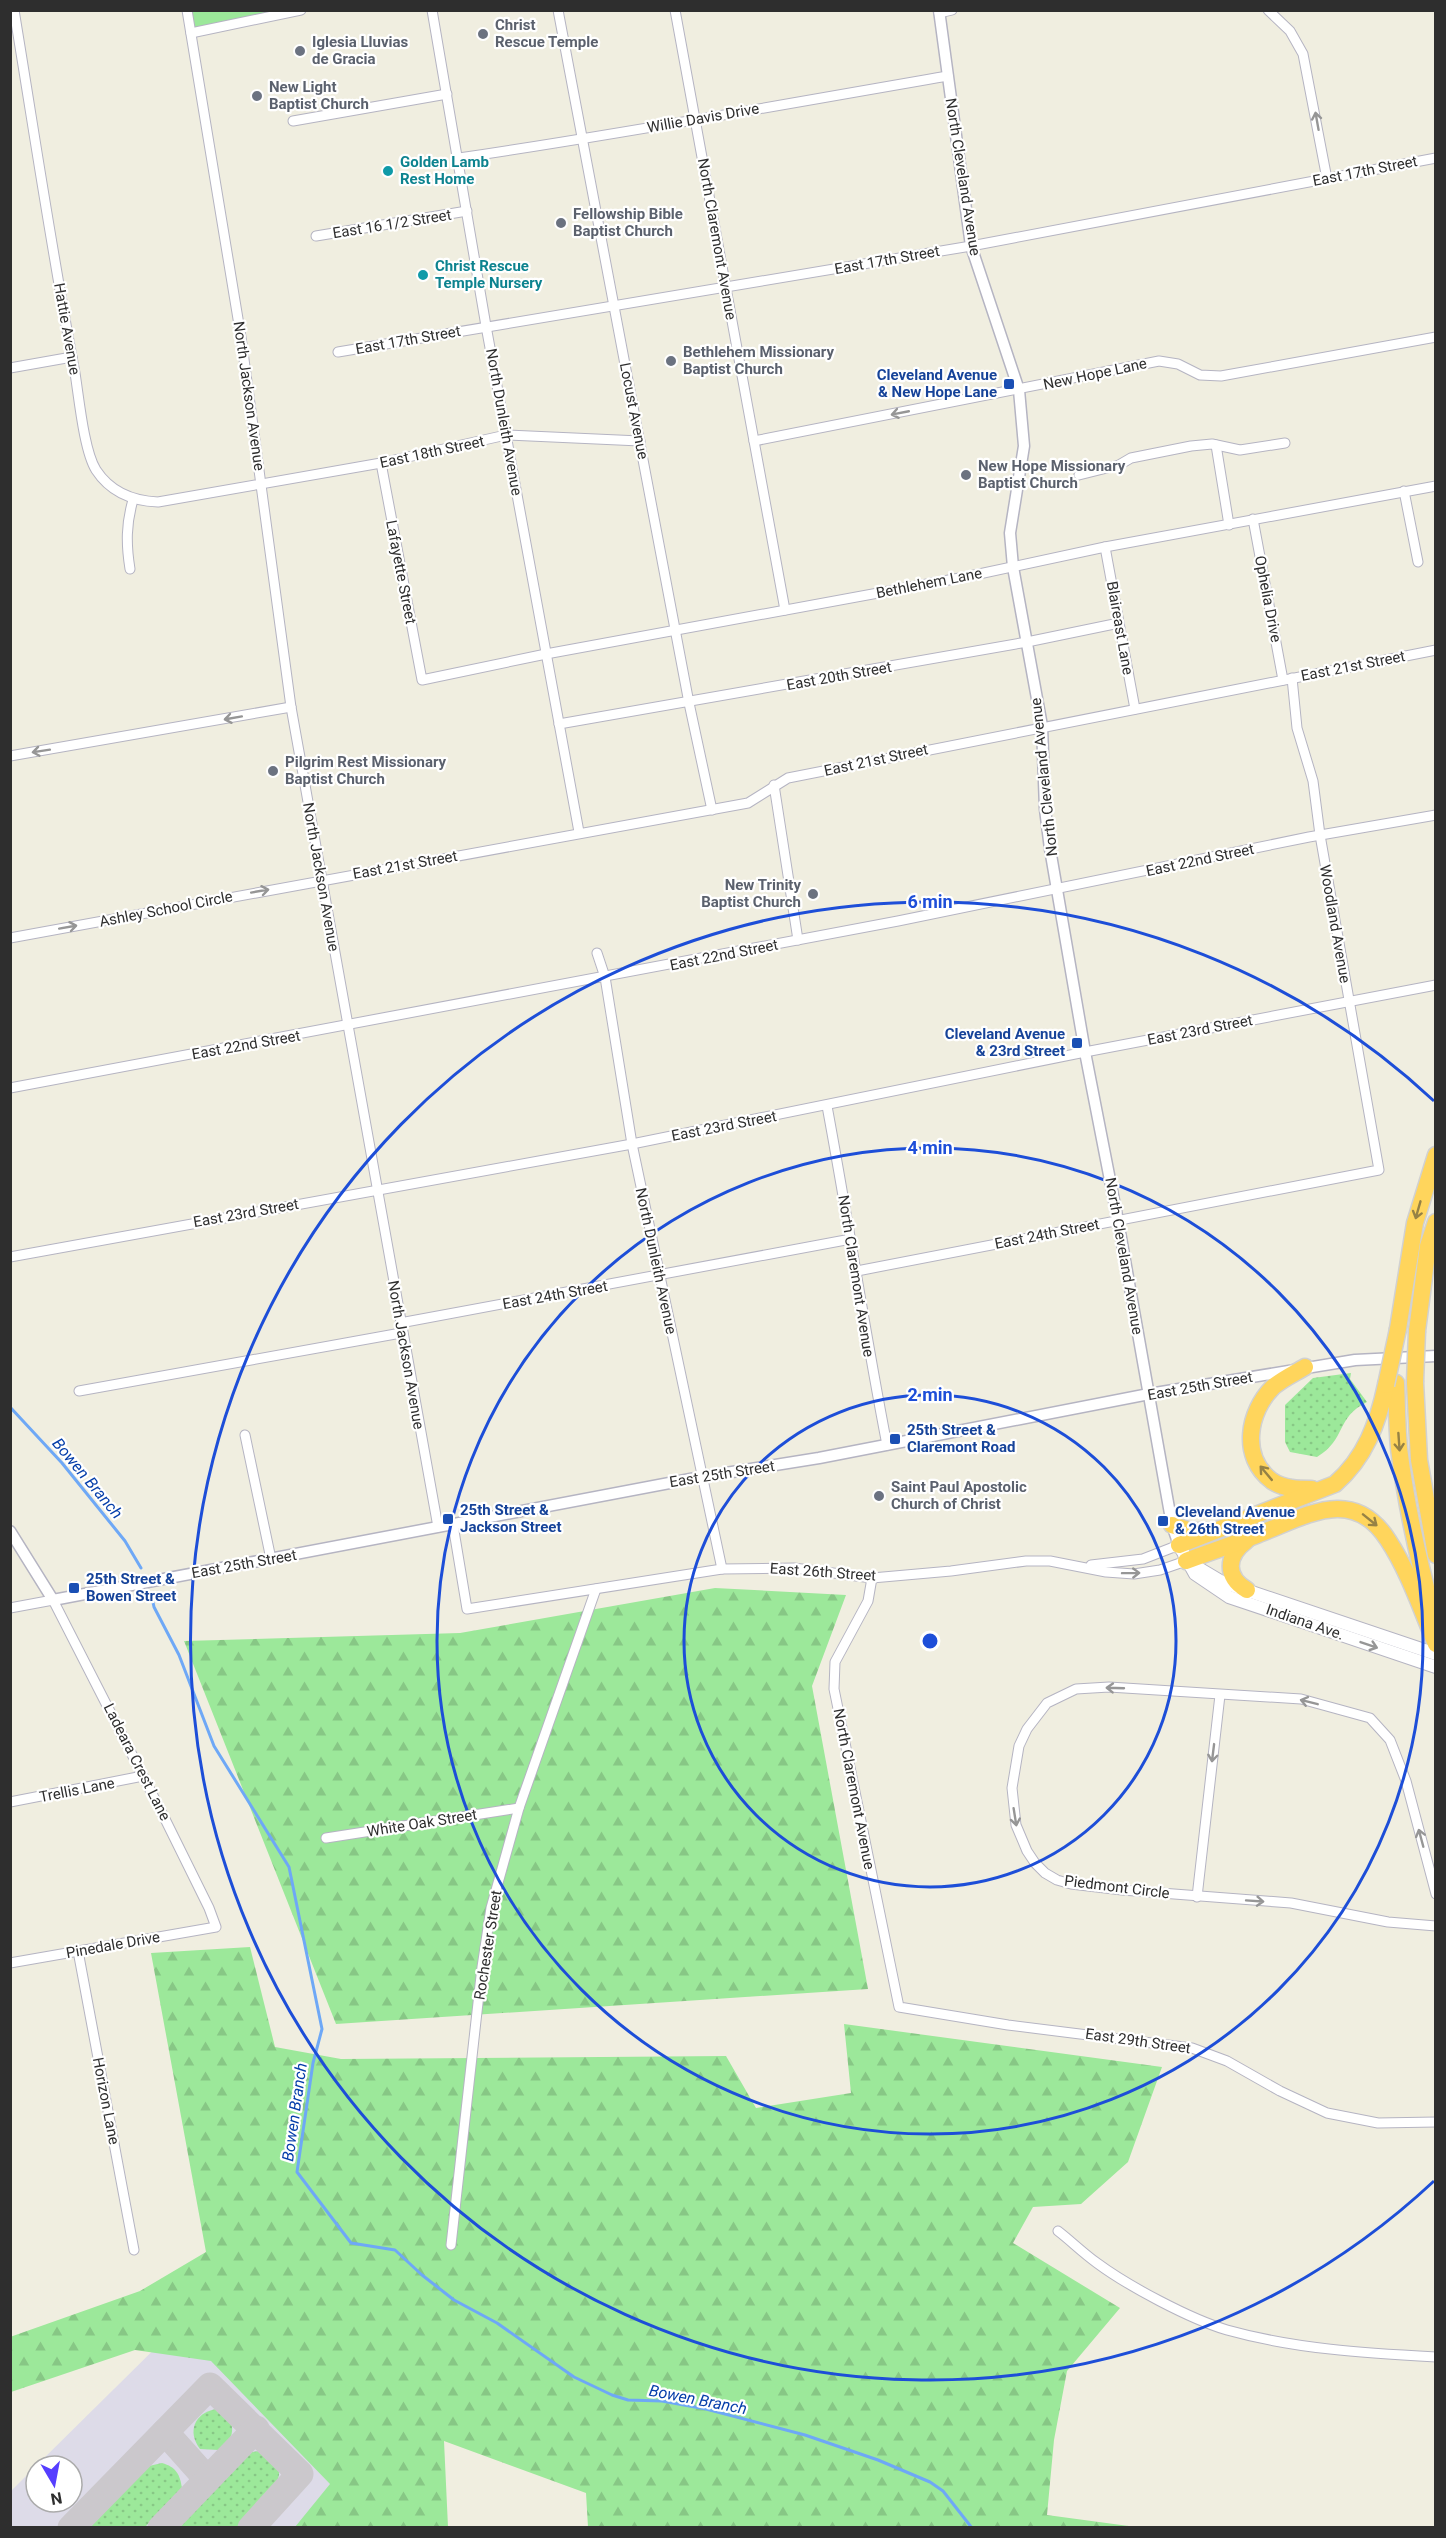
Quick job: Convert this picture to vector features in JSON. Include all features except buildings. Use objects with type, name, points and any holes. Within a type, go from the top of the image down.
[{"type":"highway","points":[[1182,1553],[1223,1528],[1335,1484],[1357,1461],[1368,1443],[1391,1384],[1415,1223],[1436,1155]]},
{"type":"highway","points":[[1436,1222],[1428,1246],[1417,1331],[1415,1382],[1419,1460],[1436,1555]]},
{"type":"highway","points":[[1305,1367],[1274,1386],[1257,1412],[1250,1431],[1252,1449],[1258,1463],[1274,1482],[1294,1489],[1319,1489]]},
{"type":"highway","points":[[1391,1384],[1407,1500],[1436,1644]]},
{"type":"highway","points":[[1182,1553],[1249,1538],[1324,1509],[1343,1509],[1361,1513],[1388,1539],[1432,1621]]},
{"type":"highway","points":[[1172,1525],[1191,1531],[1205,1532],[1223,1528]]},
{"type":"highway","points":[[1247,1590],[1239,1586],[1232,1576],[1230,1561],[1233,1553],[1249,1538]]},
{"type":"main road","name":"Indiana Ave.","points":[[1182,1553],[1222,1582],[1436,1654]]},
{"type":"main road","name":"Indiana Ave.","points":[[1182,1553],[1203,1581],[1229,1597],[1436,1667]]},
{"type":"street","name":"North Jackson Avenue","points":[[187,10],[241,337],[291,707],[401,1333],[438,1527]]},
{"type":"street","points":[[191,33],[301,10]]},
{"type":"street","name":"North Dunleith Avenue","points":[[432,10],[486,326],[579,832]]},
{"type":"street","name":"Locust Avenue","points":[[558,10],[688,703],[712,810]]},
{"type":"street","name":"North Claremont Avenue","points":[[675,10],[785,610]]},
{"type":"street","points":[[939,12],[952,10]]},
{"type":"street","points":[[1268,10],[1290,32],[1303,54],[1327,178]]},
{"type":"street","name":"Hattie Avenue","points":[[13,11],[91,459],[95,469],[119,493],[133,500]]},
{"type":"street","name":"North Cleveland Avenue","points":[[939,12],[971,246],[1019,390],[1024,446],[1010,533],[1013,567],[1042,726],[1045,808],[1085,1052],[1118,1221],[1172,1525],[1182,1553]]},
{"type":"street","name":"Willie Davis Drive","points":[[459,158],[581,140],[695,118],[948,76]]},
{"type":"street","points":[[293,121],[447,94]]},
{"type":"street","name":"East 17th Street","points":[[338,352],[971,246],[1436,158]]},
{"type":"street","name":"East 16 1/2 Street","points":[[316,236],[468,211]]},
{"type":"street","name":"New Hope Lane","points":[[754,441],[1160,361],[1178,364],[1200,375],[1221,376],[1436,338]]},
{"type":"street","points":[[10,368],[72,357]]},
{"type":"street","name":"East 18th Street","points":[[261,483],[381,463],[506,435],[640,441]]},
{"type":"street","points":[[1079,475],[1119,465],[1131,458],[1191,446],[1216,445],[1240,450],[1285,443]]},
{"type":"street","points":[[1216,445],[1229,525]]},
{"type":"street","name":"Lafayette Street","points":[[381,463],[422,680]]},
{"type":"street","points":[[130,569],[125,542],[133,500],[158,502],[261,483]]},
{"type":"street","name":"Bethlehem Lane","points":[[422,680],[546,654],[1436,486]]},
{"type":"street","points":[[1404,491],[1418,562]]},
{"type":"street","name":"Ophelia Drive","points":[[1253,519],[1288,679]]},
{"type":"street","name":"Blaireast Lane","points":[[1106,547],[1135,709]]},
{"type":"street","name":"East 20th Street","points":[[559,724],[1027,642],[1119,623]]},
{"type":"street","name":"East 21st Street","points":[[322,880],[748,803],[788,778],[1436,650]]},
{"type":"street","name":"Woodland Avenue","points":[[1288,679],[1297,728],[1313,782],[1320,835],[1379,1170]]},
{"type":"street","points":[[10,756],[291,707]]},
{"type":"street","points":[[774,785],[798,940]]},
{"type":"street","name":"East 22nd Street","points":[[10,1088],[605,977],[1320,835],[1436,815]]},
{"type":"street","name":"Ashley School Circle","points":[[10,938],[322,880]]},
{"type":"street","name":"North Dunleith Avenue","points":[[597,953],[605,977],[632,1144],[722,1569]]},
{"type":"street","name":"East 23rd Street","points":[[10,1257],[632,1144],[1085,1052],[1436,984]]},
{"type":"street","name":"North Claremont Avenue","points":[[827,1106],[887,1445]]},
{"type":"street","name":"East 24th Street","points":[[857,1271],[1379,1170]]},
{"type":"street","name":"East 24th Street","points":[[400,1323],[851,1239]]},
{"type":"street","points":[[79,1391],[401,1333]]},
{"type":"street","name":"East 25th Street","points":[[10,1608],[1149,1394],[1355,1360],[1436,1356]]},
{"type":"street","points":[[246,1435],[271,1559]]},
{"type":"street","name":"East 26th Street","points":[[453,1525],[467,1609],[722,1569],[794,1568],[872,1578],[1026,1561],[1074,1565]]},
{"type":"street","points":[[10,1531],[53,1600]]},
{"type":"street","points":[[1074,1565],[1106,1572],[1134,1574],[1160,1570],[1182,1553]]},
{"type":"street","points":[[1074,1565],[1102,1565],[1182,1553]]},
{"type":"street","name":"North Claremont Avenue","points":[[872,1578],[868,1601],[835,1662],[834,1689],[899,2007]]},
{"type":"street","name":"Rochester Street","points":[[451,2245],[482,1967],[491,1908],[519,1808],[596,1589]]},
{"type":"street","name":"Ladeara Crest Lane","points":[[53,1600],[209,1908],[216,1927]]},
{"type":"street","name":"Piedmont Circle","points":[[1436,1894],[1406,1781],[1390,1740],[1370,1718],[1301,1699],[1109,1687],[1076,1689],[1054,1698],[1037,1713],[1026,1729],[1015,1765],[1012,1788],[1016,1825],[1027,1851],[1045,1873],[1071,1884],[1197,1897],[1291,1903],[1388,1922],[1436,1926]]},
{"type":"street","points":[[1197,1897],[1220,1695]]},
{"type":"street","name":"Trellis Lane","points":[[10,1802],[143,1776]]},
{"type":"street","name":"White Oak Street","points":[[326,1838],[519,1808]]},
{"type":"street","name":"Pinedale Drive","points":[[10,1963],[216,1927]]},
{"type":"street","name":"Horizon Lane","points":[[78,1951],[134,2250]]},
{"type":"street","name":"East 29th Street","points":[[899,2007],[1008,2025],[1192,2048],[1227,2061],[1297,2100],[1327,2113],[1378,2123],[1436,2122]]},
{"type":"street","points":[[1058,2231],[1097,2263],[1115,2274],[1155,2297],[1225,2329],[1282,2343],[1341,2351],[1436,2357]]},
{"type":"shaded area","points":[[194,2310],[343,2500],[340,2527],[11,2528],[11,2491],[24,2478],[24,2514],[84,2514],[84,2454],[48,2454]]},
{"type":"green space","points":[[187,10],[306,11],[191,33]]},
{"type":"green space","points":[[1351,1373],[1350,1379],[1367,1402],[1350,1415],[1333,1443],[1317,1457],[1290,1452],[1285,1442],[1285,1405],[1313,1378]]},
{"type":"green space","points":[[715,1588],[846,1595],[812,1686],[868,1989],[336,2024],[184,1641],[460,1633]]},
{"type":"green space","points":[[250,1947],[275,2047],[341,2059],[726,2056],[756,2108],[851,2093],[844,2024],[1162,2067],[1128,2162],[1081,2204],[1033,2207],[1013,2243],[1120,2308],[1067,2371],[1054,2440],[1047,2515],[1136,2527],[588,2527],[586,2493],[444,2441],[448,2527],[295,2527],[330,2484],[211,2361],[135,2350],[11,2392],[10,2337],[140,2291],[206,2252],[151,1953]]},
{"type":"green space","points":[[216,2409],[228,2417],[231,2423],[229,2440],[219,2450],[200,2449],[194,2436],[195,2424],[202,2415]]},
{"type":"green space","points":[[259,2451],[272,2458],[278,2467],[278,2478],[266,2500],[240,2527],[170,2527],[245,2453]]},
{"type":"green space","points":[[162,2463],[176,2472],[182,2489],[145,2527],[88,2527],[149,2466]]},
{"type":"waterway","name":"Bowen Branch","points":[[10,1407],[62,1463],[125,1541],[141,1568]]},
{"type":"waterway","name":"Bowen Branch","points":[[151,1593],[154,1607],[179,1655],[214,1746],[289,1867],[322,2029],[313,2063],[297,2172],[351,2243],[395,2250],[454,2300],[497,2323],[574,2377],[612,2395],[628,2400],[662,2401],[706,2409],[805,2435],[878,2460],[930,2482],[943,2491],[972,2528]]},
{"type":"taxiway","points":[[71,2528],[210,2386],[300,2474],[251,2528]]},
{"type":"taxiway","points":[[161,2528],[256,2429]]},
{"type":"taxiway","points":[[165,2432],[207,2479]]},
{"type":"place","name":"Christ Rescue Temple","points":[[483,34]]},
{"type":"place","name":"Iglesia Lluvias de Gracia","points":[[300,51]]},
{"type":"place","name":"New Light Baptist Church","points":[[257,96]]},
{"type":"place","name":"Golden Lamb Rest Home","points":[[388,171]]},
{"type":"place","name":"Fellowship Bible Baptist Church","points":[[561,223]]},
{"type":"place","name":"Christ Rescue Temple Nursery","points":[[423,275]]},
{"type":"place","name":"Bethlehem Missionary Baptist Church","points":[[671,361]]},
{"type":"place","name":"Cleveland Avenue & New Hope Lane","points":[[1009,384]]},
{"type":"place","name":"New Hope Missionary Baptist Church","points":[[966,475]]},
{"type":"place","name":"Pilgrim Rest Missionary Baptist Church","points":[[273,771]]},
{"type":"place","name":"New Trinity Baptist Church","points":[[813,894]]},
{"type":"place","name":"Cleveland Avenue & 23rd Street","points":[[1077,1043]]},
{"type":"place","name":"25th Street & Claremont Road","points":[[895,1439]]},
{"type":"place","name":"Saint Paul Apostolic Church of Christ","points":[[879,1496]]},
{"type":"place","name":"25th Street & Jackson Street","points":[[448,1519]]},
{"type":"place","name":"Cleveland Avenue & 26th Street","points":[[1163,1521]]},
{"type":"place","name":"25th Street & Bowen Street","points":[[74,1588]]}]
